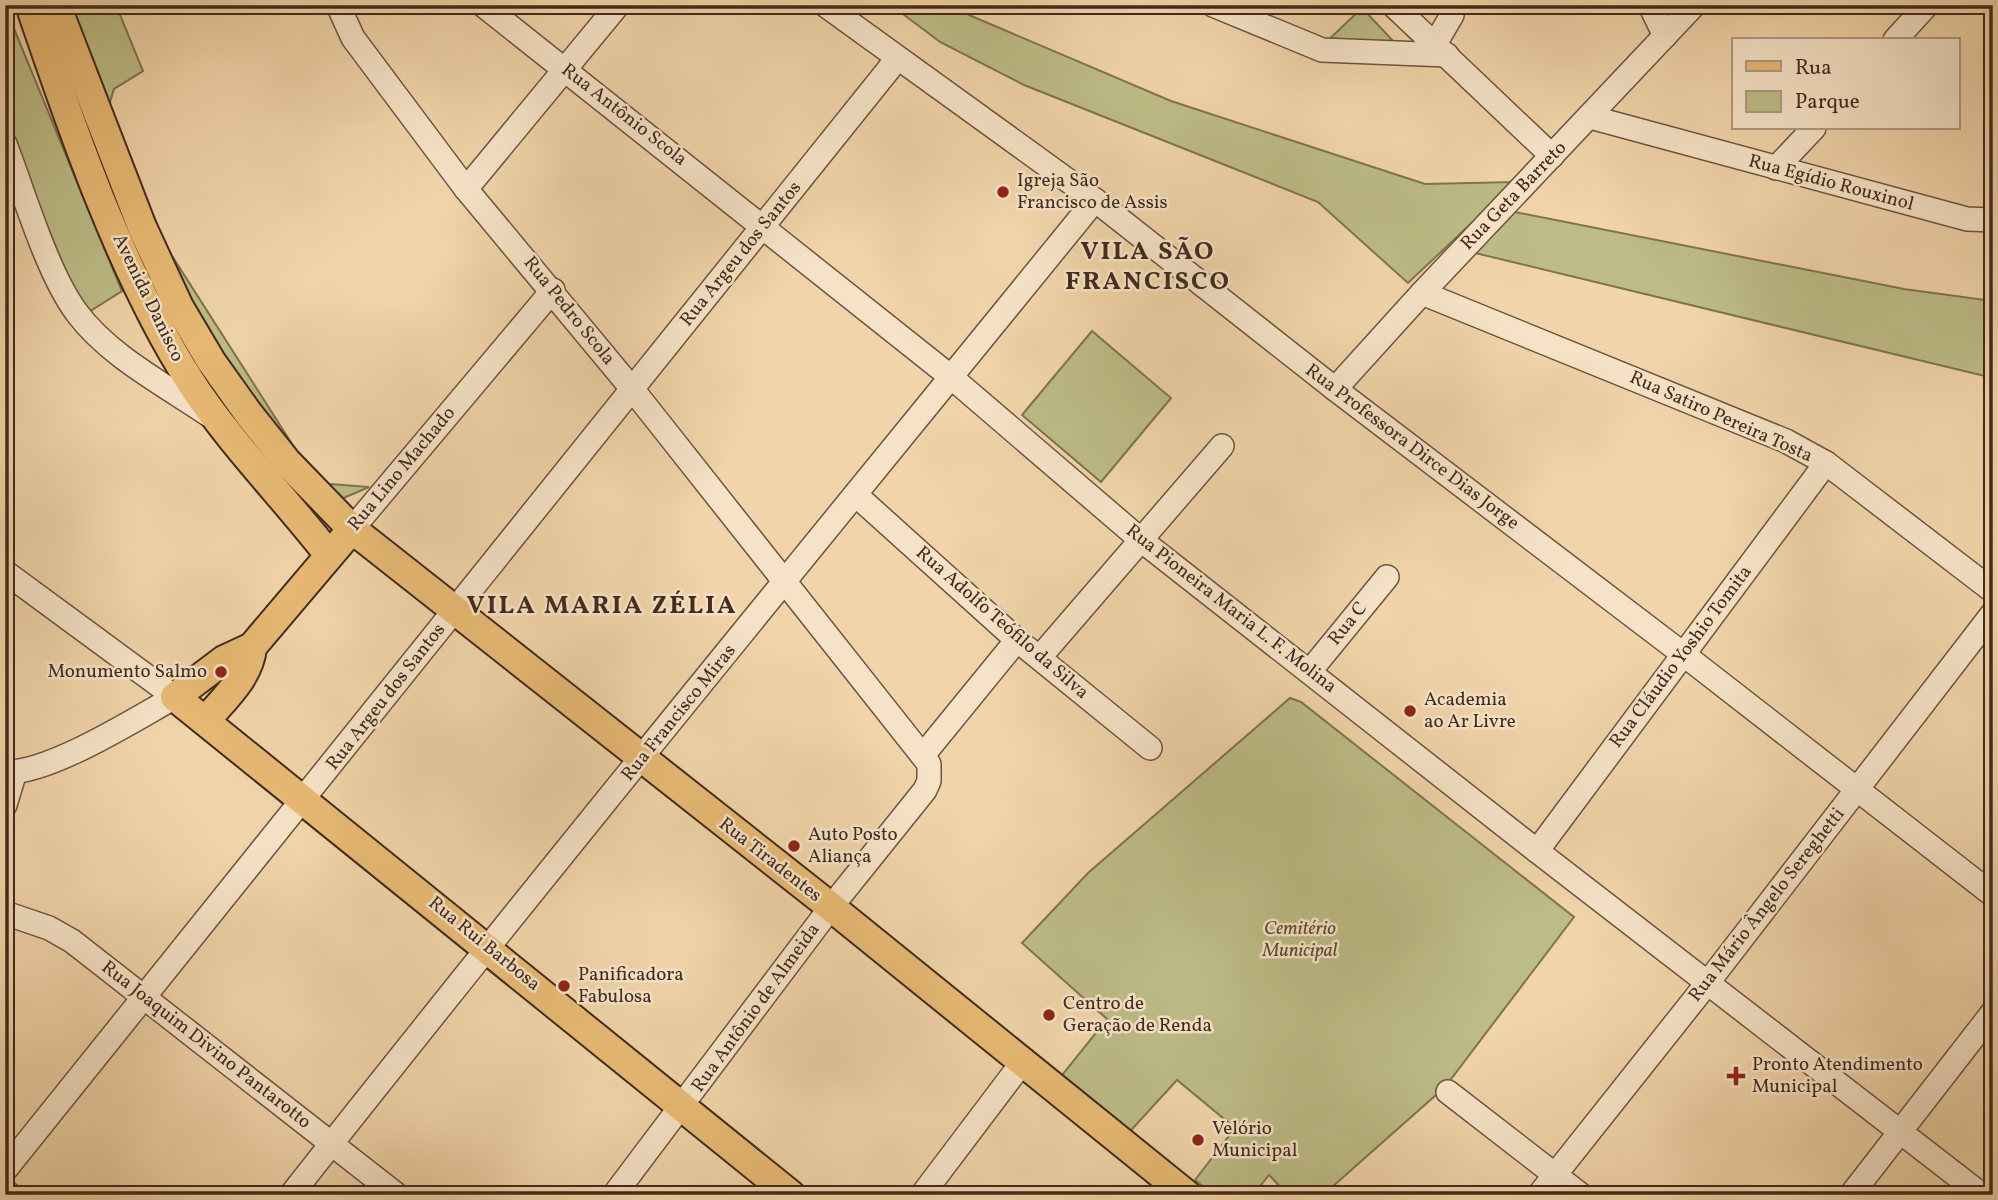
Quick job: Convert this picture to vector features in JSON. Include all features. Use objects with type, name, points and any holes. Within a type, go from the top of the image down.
[{"type":"main road","name":"Avenida Danisco","points":[[30,5],[116,234],[160,327],[189,380],[218,421],[329,555]]},
{"type":"main road","name":"Avenida Danisco","points":[[56,5],[142,227],[180,307],[211,361],[248,413],[287,462],[352,529]]},
{"type":"main road","name":"Rua Lino Machado","points":[[175,697],[224,660],[251,647],[352,529]]},
{"type":"main road","name":"Rua Tiradentes","points":[[352,529],[831,907],[1021,1064],[1187,1195]]},
{"type":"main road","name":"Rua Lino Machado","points":[[206,720],[241,678],[251,657],[251,647]]},
{"type":"main road","name":"Rua Rui Barbosa","points":[[175,697],[487,946],[792,1195]]},
{"type":"street","name":"Rua Pedro Scola","points":[[338,5],[353,38],[466,189],[553,290],[924,754]]},
{"type":"street","name":"Rua Antônio Scola","points":[[483,5],[764,225]]},
{"type":"street","points":[[466,189],[618,5]]},
{"type":"street","name":"Rua Professora Dirce Dias Jorge","points":[[825,5],[1095,200],[1335,389],[1993,895]]},
{"type":"street","points":[[1213,5],[1322,50],[1441,50]]},
{"type":"street","points":[[1393,5],[1552,156]]},
{"type":"street","points":[[1441,50],[1453,5]]},
{"type":"street","points":[[1650,5],[1665,36]]},
{"type":"street","name":"Rua Geta Barreto","points":[[1335,389],[1694,5]]},
{"type":"street","points":[[1897,38],[1927,5]]},
{"type":"street","name":"Rua Argeu dos Santos","points":[[5,1170],[305,800],[453,611],[897,59]]},
{"type":"street","name":"Rua Egídio Rouxinol","points":[[1590,117],[1967,219],[1993,220]]},
{"type":"street","points":[[1776,168],[1812,130]]},
{"type":"street","points":[[5,144],[56,275],[77,313],[124,357],[218,421]]},
{"type":"street","name":"Rua Francisco Miras","points":[[291,1195],[487,946],[787,582],[1095,200]]},
{"type":"street","name":"Rua Pioneira Maria L. F. Molina","points":[[764,225],[951,377],[1141,540],[1536,851],[1709,981],[1982,1195]]},
{"type":"street","name":"Rua Lino Machado","points":[[352,529],[553,290]]},
{"type":"street","name":"Rua Satiro Pereira Tosta","points":[[1422,293],[1773,436],[1826,463],[1993,591]]},
{"type":"street","points":[[1040,657],[1222,446]]},
{"type":"street","name":"Rua Cláudio Yoshio Tomita","points":[[1536,851],[1826,463]]},
{"type":"street","name":"Rua Adolfo Teófilo da Silva","points":[[857,496],[1017,640],[1150,748]]},
{"type":"street","points":[[5,572],[175,697]]},
{"type":"street","name":"Rua C","points":[[1310,671],[1387,577]]},
{"type":"street","name":"Rua Mário Ângelo Sereghetti","points":[[1539,1195],[1709,981],[1993,613]]},
{"type":"street","points":[[924,754],[1017,640]]},
{"type":"street","name":"Rua Lino Machado","points":[[10,772],[41,765],[90,743],[175,697]]},
{"type":"street","name":"Rua Antônio de Almeida","points":[[614,1195],[831,907],[925,790],[930,772],[924,754]]},
{"type":"street","points":[[5,805],[10,772]]},
{"type":"street","name":"Rua Joaquim Divino Pantarotto","points":[[5,913],[48,928],[72,941],[397,1195]]},
{"type":"street","points":[[1851,1195],[1993,1012]]},
{"type":"street","points":[[922,1195],[1021,1064]]},
{"type":"street","points":[[1448,1092],[1581,1195]]},
{"type":"street","points":[[5,1191],[10,1195]]},
{"type":"green space","points":[[73,5],[116,5],[143,71],[114,89],[107,112],[158,234],[314,478],[270,433],[241,395],[215,354],[170,269],[104,117],[88,73]]},
{"type":"green space","points":[[891,5],[954,5],[969,15],[1171,101],[1425,184],[1515,182],[1408,283],[1318,202],[1024,85],[940,42]]},
{"type":"green space","points":[[5,7],[122,291],[84,315],[5,124]]},
{"type":"green space","points":[[1362,8],[1396,44],[1322,46]]},
{"type":"green space","points":[[1515,212],[1904,289],[1993,301],[1993,378],[1475,253]]},
{"type":"green space","points":[[1092,331],[1171,398],[1101,482],[1022,415]]},
{"type":"green space","points":[[320,483],[369,487],[339,500]]},
{"type":"green space","name":"Cemitério Municipal","points":[[1290,698],[1301,702],[1574,917],[1445,1087],[1323,1195],[1288,1195],[1269,1175],[1253,1195],[1214,1195],[1195,1180],[1235,1128],[1177,1080],[1123,1139],[1059,1079],[1107,1019],[1022,943],[1088,873]]},
{"type":"place","name":"Igreja São Francisco de Assis","points":[[1003,192]]},
{"type":"place","name":"Monumento Salmo","points":[[221,672]]},
{"type":"place","name":"Academia ao Ar Livre","points":[[1410,711]]},
{"type":"place","name":"Auto Posto Aliança","points":[[794,846]]},
{"type":"place","name":"Panificadora Fabulosa","points":[[564,986]]},
{"type":"place","name":"Centro de Geração de Renda","points":[[1049,1015]]},
{"type":"place","name":"Pronto Atendimento Municipal","points":[[1736,1076]]},
{"type":"place","name":"Velório Municipal","points":[[1198,1140]]},
{"type":"district","name":"VILA SÃO FRANCISCO","points":[[1148,267]]},
{"type":"district","name":"VILA MARIA ZÉLIA","points":[[602,606]]}]
